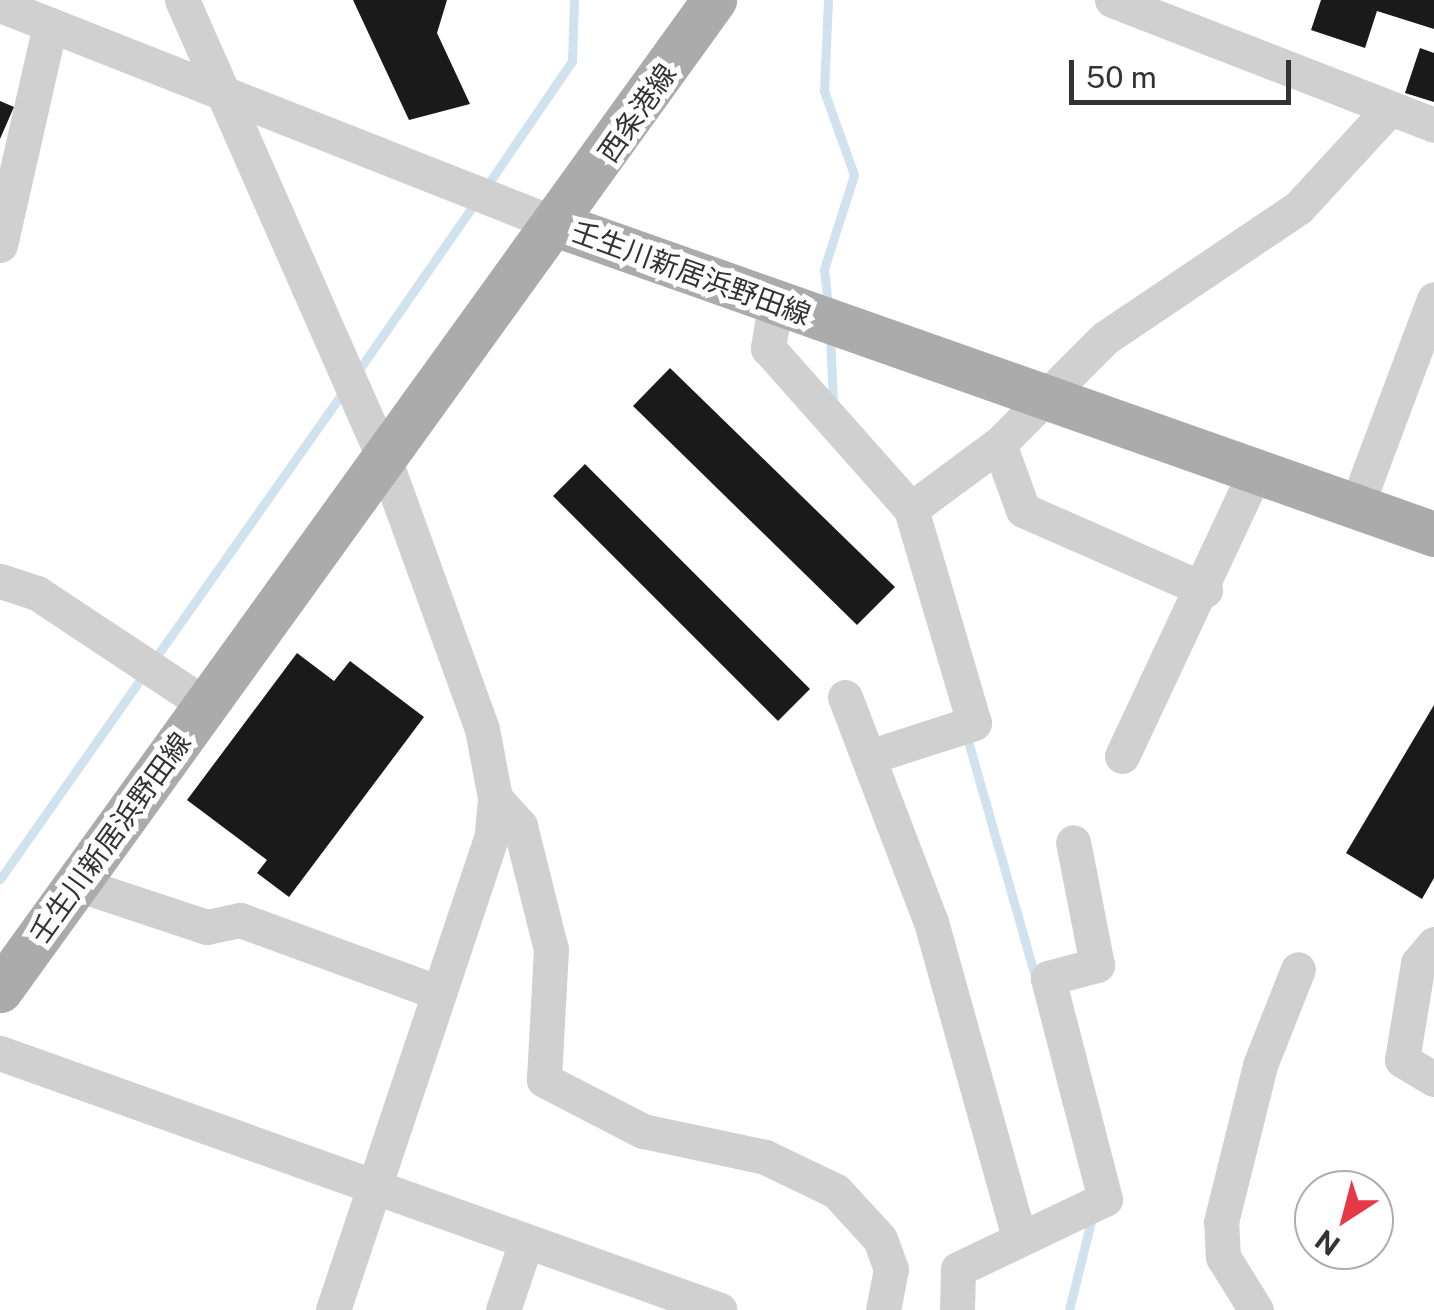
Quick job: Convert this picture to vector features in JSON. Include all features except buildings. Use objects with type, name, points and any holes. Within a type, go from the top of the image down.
[{"type":"main road","name":"西条港線","points":[[558,225],[714,0]]},
{"type":"main road","name":"壬生川新居浜野田線","points":[[0,990],[558,225],[775,305],[1434,534]]},
{"type":"street","points":[[182,0],[386,461],[482,729],[495,798],[439,993],[332,1310]]},
{"type":"street","points":[[1112,0],[1434,125]]},
{"type":"street","points":[[0,5],[558,225]]},
{"type":"street","points":[[0,245],[50,25]]},
{"type":"street","points":[[911,509],[999,444],[1105,338],[1299,208],[1390,108]]},
{"type":"street","points":[[1356,507],[1434,299]]},
{"type":"street","points":[[775,305],[768,348],[911,509],[974,723],[872,756]]},
{"type":"street","points":[[999,444],[1024,510],[1205,590]]},
{"type":"street","points":[[1122,756],[1205,590],[1255,472]]},
{"type":"street","points":[[0,580],[70,613],[206,705]]},
{"type":"street","points":[[845,697],[872,756],[931,922],[1018,1233]]},
{"type":"street","points":[[495,798],[520,826],[551,948],[544,1080],[643,1130],[765,1157],[836,1192],[880,1240],[891,1269],[883,1310]]},
{"type":"street","points":[[957,1310],[958,1269],[1018,1233],[1105,1199],[1048,978],[1098,965],[1073,842]]},
{"type":"street","points":[[77,884],[207,927],[240,920],[439,993]]},
{"type":"street","points":[[1434,944],[1418,962],[1402,1060],[1434,1079]]},
{"type":"street","points":[[1256,1310],[1223,1257],[1221,1222],[1260,1065],[1298,969]]},
{"type":"street","points":[[0,1053],[720,1310]]},
{"type":"street","points":[[504,1310],[526,1242]]},
{"type":"waterway","points":[[484,190],[572,61],[574,0]]},
{"type":"waterway","points":[[828,0],[824,91],[854,175],[824,269],[828,307]]},
{"type":"waterway","points":[[356,374],[475,203]]},
{"type":"waterway","points":[[830,337],[833,401]]},
{"type":"waterway","points":[[154,660],[344,391]]},
{"type":"waterway","points":[[0,879],[145,673]]},
{"type":"waterway","points":[[966,734],[1036,979]]},
{"type":"waterway","points":[[1069,1310],[1092,1217]]}]
